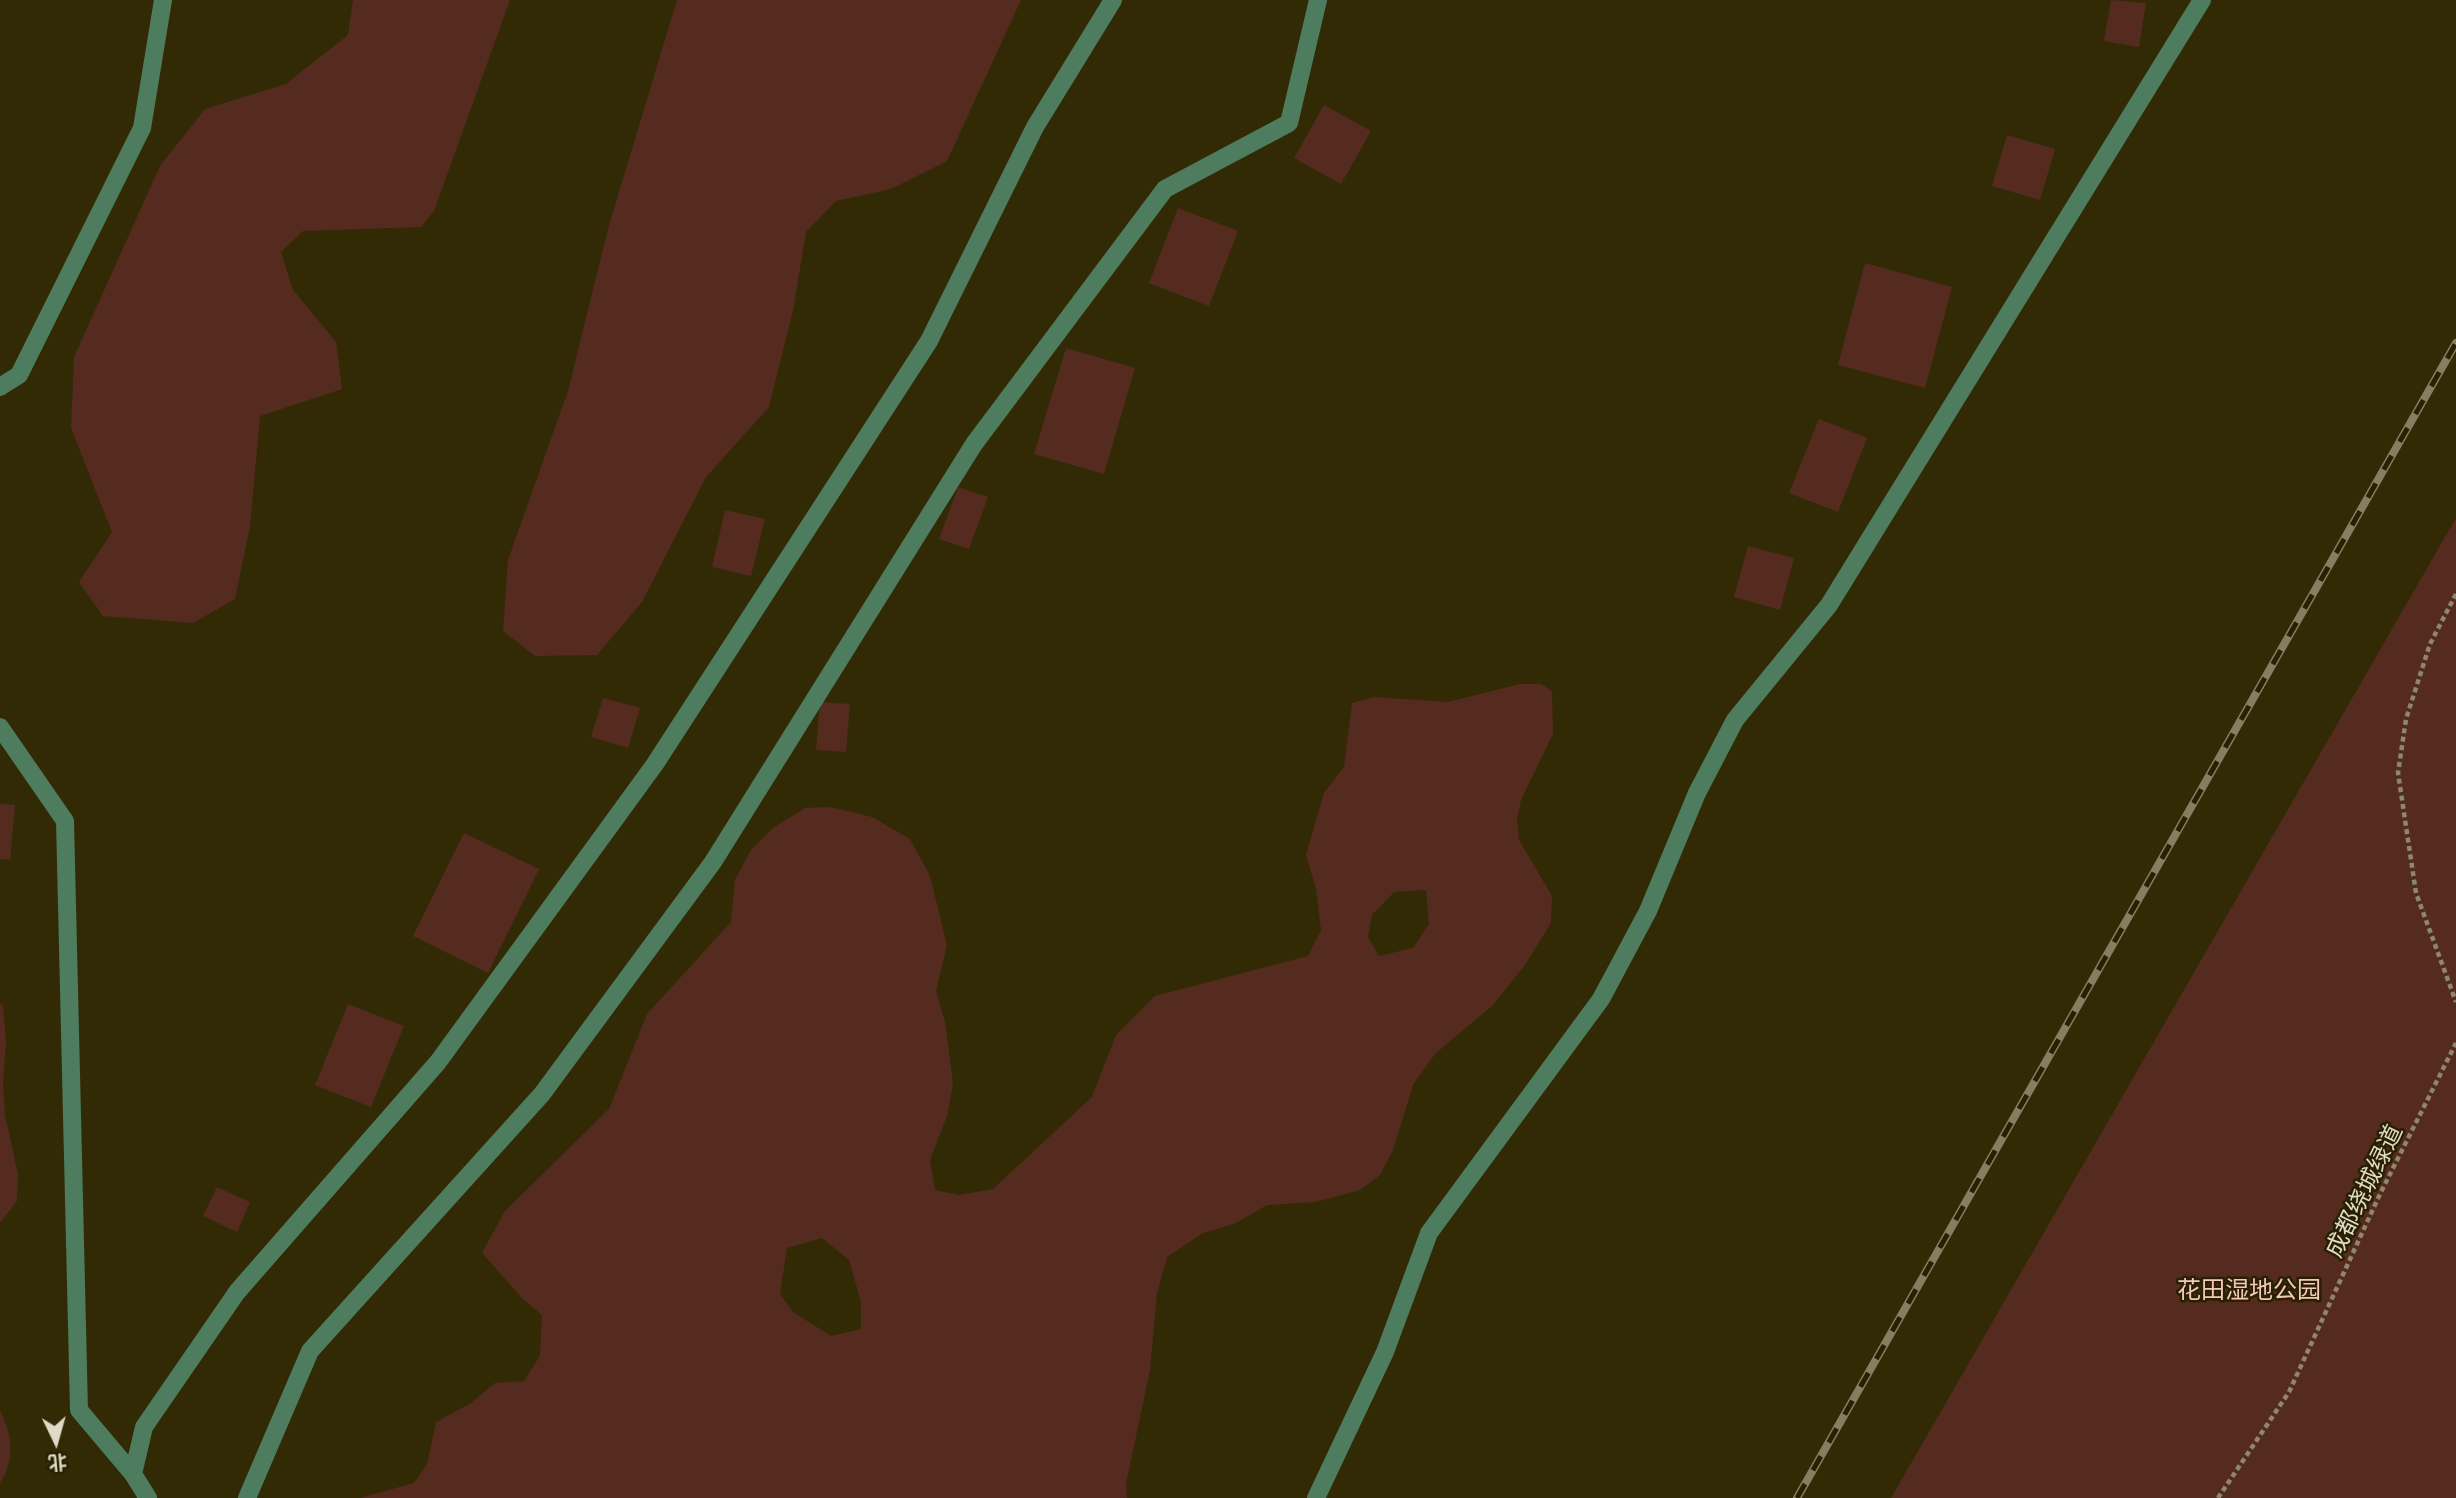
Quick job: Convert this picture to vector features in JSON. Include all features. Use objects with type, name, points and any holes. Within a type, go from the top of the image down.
[{"type":"lane","points":[[0,387],[19,375],[142,128],[163,0]]},
{"type":"lane","points":[[133,1474],[144,1427],[237,1292],[438,1062],[655,764],[929,341],[1035,127],[1113,0]]},
{"type":"lane","points":[[247,1498],[310,1351],[542,1094],[713,862],[975,444],[1156,200],[1165,189],[1289,123],[1318,0]]},
{"type":"lane","points":[[1316,1498],[1385,1352],[1429,1233],[1601,999],[1648,911],[1697,793],[1735,720],[1829,605],[2202,0]]},
{"type":"lane","points":[[0,727],[65,821],[79,1410],[133,1474],[148,1498]]},
{"type":"path","points":[[2456,594],[2430,644],[2406,719],[2398,773],[2416,892],[2456,1002]]},
{"type":"path","name":"成都绕城绿道","points":[[2218,1498],[2289,1392],[2380,1194],[2456,1043]]},
{"type":"green space","points":[[353,0],[510,0],[434,211],[421,227],[303,231],[281,252],[293,290],[336,342],[342,389],[260,416],[250,526],[235,599],[193,623],[103,616],[79,582],[112,532],[71,428],[74,357],[160,166],[205,109],[286,84],[348,35]]},
{"type":"green space","points":[[677,0],[1021,0],[947,161],[891,189],[836,201],[806,232],[793,311],[769,407],[706,477],[642,602],[597,655],[535,656],[503,631],[508,560],[568,391],[609,225]]},
{"type":"green space","points":[[2111,0],[2146,3],[2139,47],[2104,41]]},
{"type":"green space","points":[[1324,105],[1371,131],[1341,184],[1294,158]]},
{"type":"green space","points":[[2007,135],[2055,149],[2040,200],[1992,186]]},
{"type":"green space","points":[[1178,208],[1238,231],[1209,306],[1149,283]]},
{"type":"green space","points":[[1865,263],[1952,287],[1925,388],[1838,365]]},
{"type":"green space","points":[[1066,348],[1135,368],[1104,474],[1034,454]]},
{"type":"green space","points":[[1819,419],[1867,438],[1838,512],[1789,493]]},
{"type":"green space","points":[[958,487],[988,497],[969,549],[939,539]]},
{"type":"green space","points":[[725,510],[765,519],[751,576],[712,567]]},
{"type":"green space","name":"花田湿地公园","points":[[2456,518],[2456,1498],[1891,1498]]},
{"type":"green space","points":[[1748,546],[1794,558],[1780,610],[1734,597]]},
{"type":"green space","points":[[1520,684],[1541,684],[1552,691],[1553,734],[1521,800],[1517,819],[1519,840],[1552,896],[1551,923],[1525,965],[1493,1005],[1435,1054],[1413,1085],[1393,1150],[1380,1175],[1360,1190],[1316,1202],[1267,1205],[1236,1223],[1203,1233],[1167,1257],[1157,1293],[1150,1370],[1126,1484],[1127,1498],[360,1498],[414,1483],[427,1464],[436,1422],[471,1403],[495,1383],[524,1381],[540,1356],[542,1315],[523,1299],[482,1253],[505,1211],[609,1109],[647,1014],[731,922],[735,880],[751,850],[773,828],[805,808],[830,807],[872,817],[910,839],[930,876],[947,945],[936,991],[945,1022],[953,1083],[947,1116],[930,1160],[935,1190],[959,1195],[993,1189],[1092,1097],[1116,1035],[1155,996],[1308,956],[1321,930],[1316,889],[1306,855],[1324,793],[1344,767],[1352,703],[1374,697],[1448,702]],"holes":[[[1426,890],[1429,924],[1413,948],[1379,956],[1368,937],[1372,915],[1394,892]],[[822,1238],[849,1260],[861,1302],[861,1329],[831,1336],[793,1312],[780,1294],[787,1248]]]},
{"type":"green space","points":[[603,698],[640,708],[628,748],[591,737]]},
{"type":"green space","points":[[820,702],[850,704],[846,752],[816,750]]},
{"type":"green space","points":[[0,804],[15,805],[10,860],[0,859]]},
{"type":"green space","points":[[464,833],[539,869],[488,973],[413,936]]},
{"type":"green space","points":[[0,1003],[3,1006],[6,1042],[3,1083],[5,1115],[18,1174],[17,1201],[0,1223]]},
{"type":"green space","points":[[348,1004],[404,1026],[371,1107],[315,1085]]},
{"type":"green space","points":[[217,1187],[250,1202],[237,1232],[203,1216]]},
{"type":"green space","points":[[0,1411],[10,1438],[10,1456],[0,1483]]},
{"type":"railway","points":[[1797,1498],[2456,343]]}]
